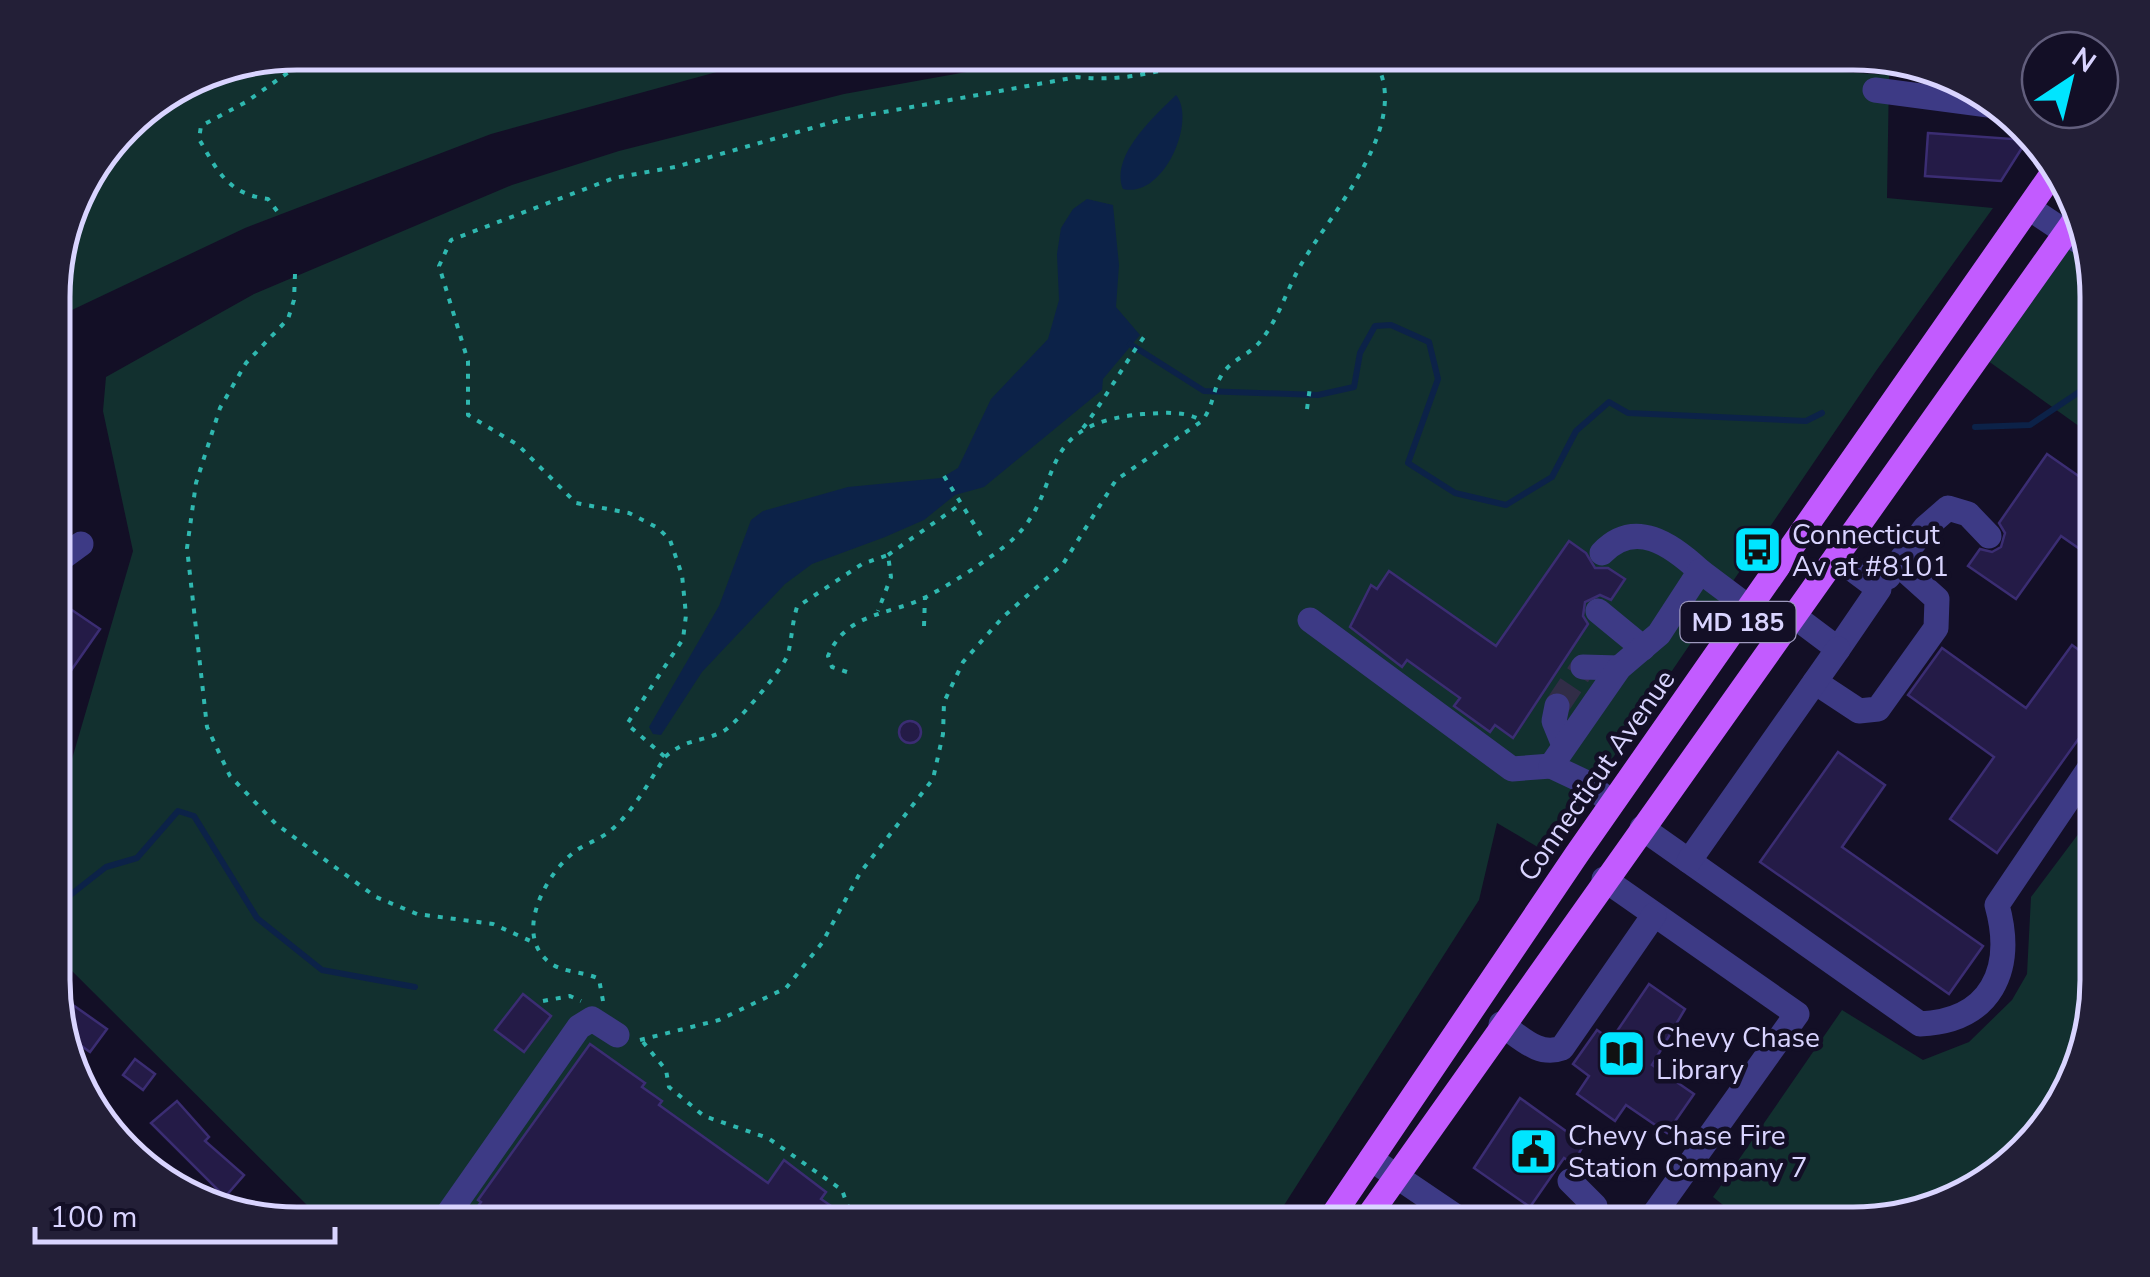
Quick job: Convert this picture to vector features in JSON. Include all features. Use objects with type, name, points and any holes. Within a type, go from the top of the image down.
[{"type":"main road","name":"Connecticut Avenue","points":[[1339,1207],[1748,607],[2048,181]]},
{"type":"main road","name":"MD 185","points":[[1374,1207],[1836,557],[1976,353],[2072,238]]},
{"type":"street","points":[[1875,90],[1970,103]]},
{"type":"street","points":[[2029,208],[2069,228]]},
{"type":"street","points":[[1689,861],[1924,528],[1948,508],[1968,514],[1989,536]]},
{"type":"street","points":[[1602,553],[1620,540],[1643,534],[1680,552],[1748,607]]},
{"type":"street","points":[[70,552],[81,544]]},
{"type":"street","points":[[1836,557],[1880,590]]},
{"type":"street","points":[[1815,682],[1859,712],[1878,709],[1936,628],[1937,600],[1898,564]]},
{"type":"street","points":[[1310,620],[1512,769],[1557,755],[1619,668],[1659,634],[1700,571]]},
{"type":"street","points":[[1598,611],[1643,648]]},
{"type":"street","points":[[1794,616],[1838,649]]},
{"type":"street","points":[[1583,667],[1619,668]]},
{"type":"street","points":[[1556,706],[1557,755],[1612,804]]},
{"type":"street","points":[[1642,828],[1920,1024],[1950,1023],[1979,1006],[1996,984],[2004,950],[1997,905],[2080,782]]},
{"type":"street","points":[[1604,880],[1797,1014],[1659,1207]]},
{"type":"street","points":[[1502,1024],[1537,1049],[1549,1053],[1562,1048],[1654,915]]},
{"type":"street","points":[[453,1207],[579,1026],[592,1019],[630,1036]]},
{"type":"street","points":[[1424,1081],[1448,1100]]},
{"type":"street","points":[[1371,1159],[1442,1207]]},
{"type":"street","points":[[1570,1181],[1594,1207]]},
{"type":"path","points":[[278,211],[268,199],[245,196],[226,185],[199,139],[202,126],[246,102],[290,70]]},
{"type":"path","points":[[1142,75],[1144,70]]},
{"type":"path","points":[[665,758],[627,724],[683,639],[686,614],[682,575],[670,540],[629,512],[576,504],[518,446],[468,414],[468,361],[438,266],[442,251],[451,240],[614,178],[675,167],[840,120],[1077,77],[1107,80],[1159,70]]},
{"type":"path","points":[[630,1036],[745,1010],[786,988],[804,968],[860,873],[933,778],[943,734],[944,702],[963,662],[1002,616],[1063,564],[1116,480],[1202,421],[1212,408],[1220,380],[1233,362],[1257,346],[1301,264],[1360,174],[1384,108],[1384,83],[1378,70]]},
{"type":"path","points":[[294,274],[294,300],[288,319],[246,363],[220,408],[196,482],[187,548],[207,727],[230,776],[276,824],[376,897],[417,914],[494,924],[535,943],[549,962],[599,979],[604,1005]]},
{"type":"path","points":[[847,672],[832,667],[828,656],[834,642],[853,623],[925,597],[1006,545],[1028,523],[1060,448],[1105,402],[1126,361],[1144,337]]},
{"type":"path","points":[[1307,409],[1310,387]]},
{"type":"path","points":[[1083,428],[1141,414],[1191,414],[1202,421]]},
{"type":"path","points":[[944,476],[982,537]]},
{"type":"path","points":[[535,943],[534,918],[545,886],[575,851],[609,833],[628,813],[665,758],[683,742],[723,732],[740,719],[760,688],[782,666],[798,608],[832,582],[888,555],[962,504]]},
{"type":"path","points":[[878,612],[891,577],[888,555]]},
{"type":"path","points":[[924,626],[925,597]]},
{"type":"path","points":[[543,1001],[570,996],[586,1002]]},
{"type":"path","points":[[630,1036],[650,1047],[666,1070],[669,1087],[704,1116],[768,1138],[842,1190],[848,1207]]},
{"type":"green space","points":[[297,70],[724,70],[491,134],[245,228],[70,311],[72,268],[82,224],[108,171],[147,126],[184,100],[224,82]]},
{"type":"green space","points":[[978,70],[1812,70],[1889,75],[1887,198],[1993,208],[1876,371],[1548,853],[1497,823],[1479,900],[1283,1207],[309,1207],[70,969],[70,766],[133,551],[103,411],[106,377],[254,294],[512,185],[619,151],[844,94]]},
{"type":"green space","points":[[2066,233],[2071,236],[2080,283],[2080,427],[1977,353]]},
{"type":"green space","points":[[2080,832],[2080,994],[2076,1024],[2050,1093],[2013,1140],[1991,1160],[1940,1190],[1882,1205],[1726,1207],[1713,1197],[1842,1010],[1923,1060],[1969,1042],[2012,1000],[2027,974],[2031,897]]},
{"type":"water","points":[[1176,95],[1182,122],[1173,155],[1152,182],[1138,189],[1123,189],[1123,163],[1129,150]]},
{"type":"water","points":[[1087,199],[1113,205],[1119,265],[1116,307],[1140,335],[1103,379],[1102,390],[984,487],[955,495],[924,520],[812,564],[785,584],[702,672],[661,735],[653,734],[649,727],[719,606],[751,520],[763,511],[848,487],[941,478],[958,468],[991,399],[1048,339],[1059,300],[1057,254],[1061,228],[1073,209]]},
{"type":"building","points":[[1928,133],[2015,139],[2022,147],[2001,181],[1925,176]]},
{"type":"building","points":[[2047,454],[2080,477],[2080,549],[2061,536],[2016,599],[1968,566],[1980,549],[1992,552],[2001,547],[2005,533],[1999,523]]},
{"type":"building","points":[[1569,541],[1586,553],[1595,568],[1608,568],[1625,579],[1611,600],[1600,595],[1585,602],[1583,616],[1588,624],[1513,738],[1495,725],[1490,732],[1454,706],[1460,698],[1407,660],[1402,667],[1350,627],[1371,585],[1377,589],[1389,571],[1496,646]]},
{"type":"building","points":[[70,609],[100,629],[70,672]]},
{"type":"building","points":[[2072,645],[2080,651],[2080,737],[1997,853],[1950,819],[1994,757],[1908,695],[1942,648],[2026,708]]},
{"type":"building","points":[[910,721],[921,732],[910,743],[899,732]]},
{"type":"building","points":[[1838,752],[1885,785],[1842,847],[1983,946],[1949,994],[1760,862]]},
{"type":"building","name":"Chevy Chase Library","points":[[1649,984],[1685,1009],[1652,1065],[1694,1094],[1667,1133],[1626,1105],[1615,1121],[1577,1094],[1589,1076],[1573,1064],[1597,1030],[1611,1040]]},
{"type":"building","points":[[523,994],[551,1016],[524,1052],[495,1030]]},
{"type":"building","points":[[72,1007],[107,1029],[90,1052],[80,1045]]},
{"type":"building","points":[[590,1044],[645,1083],[642,1087],[662,1101],[659,1105],[768,1183],[784,1160],[826,1192],[821,1199],[833,1207],[477,1207],[481,1202],[478,1200]]},
{"type":"building","points":[[135,1059],[155,1074],[143,1090],[123,1075]]},
{"type":"building","name":"Chevy Chase Fire Station Company 7","points":[[1520,1098],[1584,1144],[1573,1164],[1564,1158],[1530,1207],[1474,1168]]},
{"type":"building","points":[[177,1101],[209,1137],[205,1141],[244,1175],[227,1195],[222,1194],[151,1123]]},
{"type":"waterway","points":[[1130,344],[1204,391],[1318,395],[1354,387],[1360,353],[1375,326],[1391,325],[1429,342],[1438,379],[1408,463],[1455,493],[1506,505],[1552,477],[1576,431],[1609,402],[1628,413],[1806,421],[1822,413]]},
{"type":"waterway","points":[[1975,427],[2030,425],[2080,391]]},
{"type":"waterway","points":[[70,895],[106,867],[137,858],[178,811],[194,816],[257,918],[322,970],[415,987]]},
{"type":"tunnel","points":[[1557,706],[1583,667]]},
{"type":"place","name":"Connecticut Av at #8101","points":[[1757,550]]},
{"type":"place","name":"Chevy Chase Library","points":[[1621,1053]]},
{"type":"place","name":"Chevy Chase Fire Station Company 7","points":[[1533,1151]]}]
